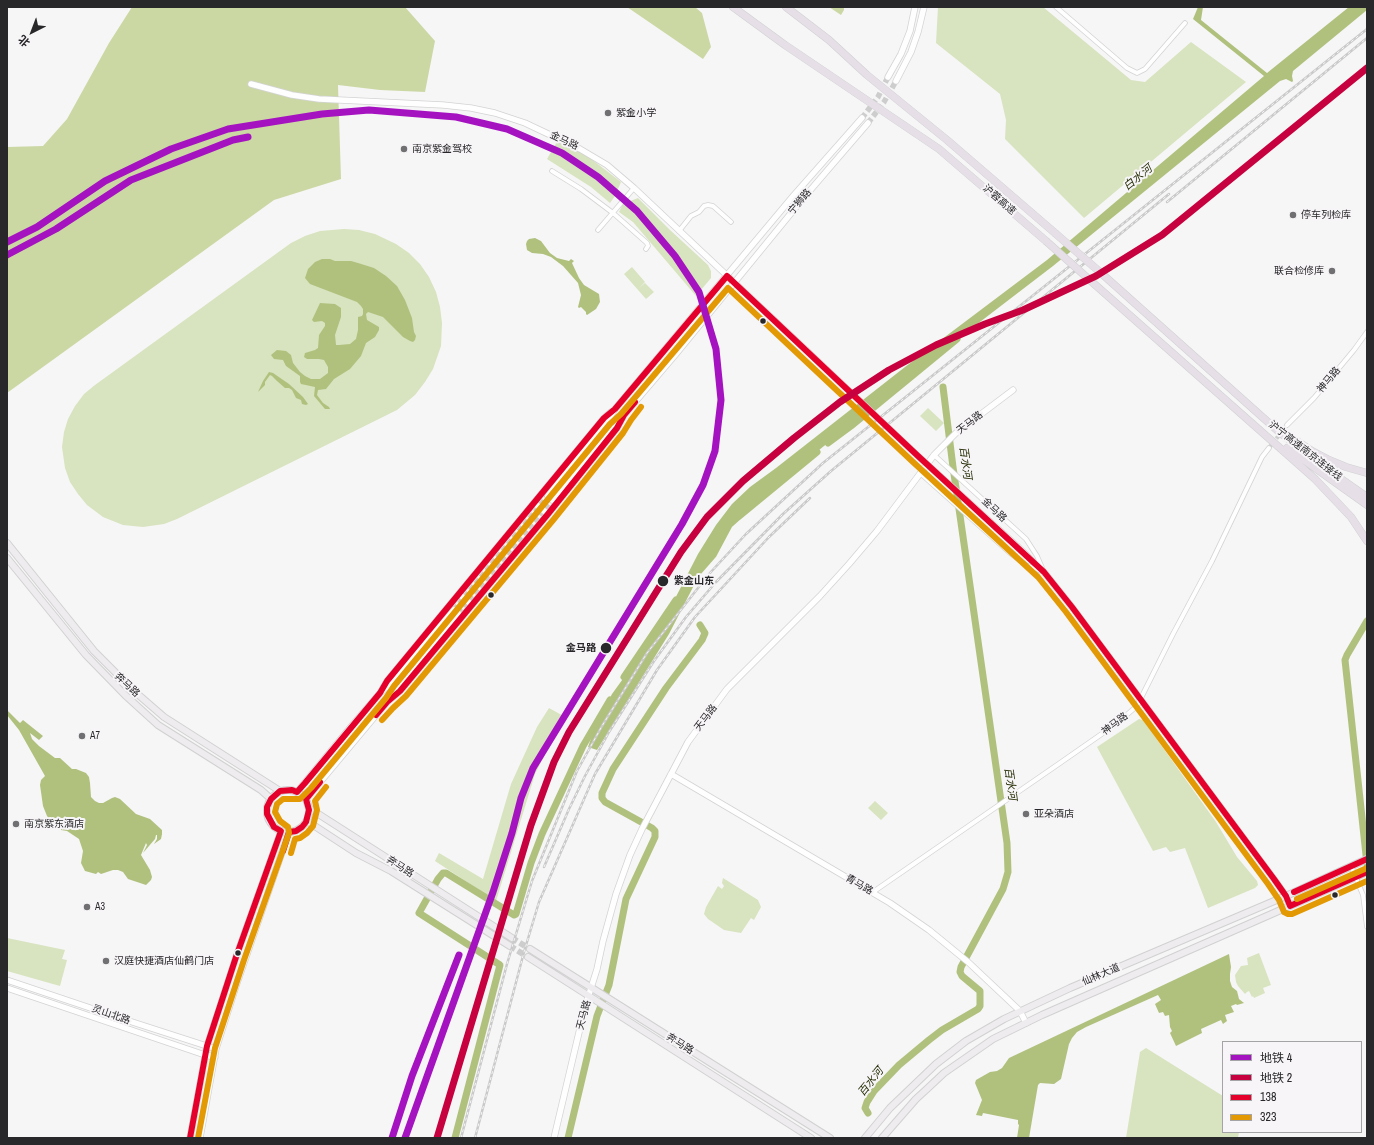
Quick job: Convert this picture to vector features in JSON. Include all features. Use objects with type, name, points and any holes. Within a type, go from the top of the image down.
[{"type":"highway","name":"沪蓉高速","points":[[733,7],[784,45],[939,149],[1246,417]]},
{"type":"highway","name":"沪蓉高速","points":[[786,7],[829,40],[868,75],[947,140],[1101,273],[1246,402]]},
{"type":"highway","points":[[1246,402],[1312,451],[1346,467],[1367,473]]},
{"type":"highway","name":"沪宁高速南京连接线","points":[[1246,402],[1266,421],[1297,446],[1367,497]]},
{"type":"highway","points":[[1246,417],[1294,459],[1336,500],[1351,517],[1367,541]]},
{"type":"highway","name":"沪宁高速南京连接线","points":[[1246,417],[1367,505]]},
{"type":"main road","points":[[888,77],[901,54],[910,31],[915,7]]},
{"type":"main road","points":[[896,81],[911,52],[924,7]]},
{"type":"main road","name":"金马路","points":[[251,84],[292,95],[319,99],[443,105],[471,108],[495,113],[525,123],[580,149],[607,165],[634,188],[918,456],[1044,572],[1072,607],[1286,896],[1290,906]]},
{"type":"main road","name":"宁狮路","points":[[615,409],[794,195],[862,118]]},
{"type":"main road","name":"宁狮路","points":[[624,416],[801,201],[868,123]]},
{"type":"main road","name":"天马路","points":[[554,1138],[585,1007],[597,969],[616,894],[630,855],[642,829],[688,742],[727,689],[820,596],[877,531],[934,455],[956,434],[1013,390]]},
{"type":"main road","points":[[615,409],[550,498],[613,424],[624,416]]},
{"type":"main road","points":[[380,693],[387,681],[604,418],[615,409]]},
{"type":"main road","points":[[306,799],[387,702],[400,691],[548,514],[617,428],[624,416]]},
{"type":"main road","points":[[534,503],[548,514]]},
{"type":"main road","name":"奔马路","points":[[7,543],[94,651],[134,691],[164,717],[280,792]]},
{"type":"main road","name":"奔马路","points":[[7,558],[86,655],[125,695],[158,725],[261,790],[271,799]]},
{"type":"main road","points":[[459,594],[472,605]]},
{"type":"main road","points":[[297,792],[380,693],[456,612],[395,688],[387,702]]},
{"type":"main road","name":"青马路","points":[[671,774],[873,892],[928,930],[968,962],[1020,1011],[1026,1022]]},
{"type":"main road","points":[[292,790],[297,792],[306,799],[309,808],[309,816],[307,821],[296,831],[281,831],[274,827],[270,821],[267,814],[267,807],[271,799],[280,792],[292,790]]},
{"type":"main road","name":"奔马路","points":[[309,808],[512,938]]},
{"type":"main road","name":"奔马路","points":[[307,821],[356,853],[391,871],[510,946]]},
{"type":"main road","points":[[190,1138],[207,1046],[236,957],[281,831]]},
{"type":"main road","points":[[200,1138],[216,1048],[239,976],[289,832]]},
{"type":"main road","name":"仙林大道","points":[[866,1138],[890,1108],[928,1071],[961,1045],[985,1030],[1020,1011],[1089,980],[1286,896],[1367,859]]},
{"type":"main road","name":"仙林大道","points":[[882,1138],[916,1099],[944,1073],[991,1040],[1026,1022],[1367,872]]},
{"type":"main road","name":"奔马路","points":[[530,949],[830,1138]]},
{"type":"main road","name":"奔马路","points":[[528,957],[596,1002],[811,1138]]},
{"type":"main road","name":"灵山北路","points":[[7,980],[216,1048]]},
{"type":"main road","name":"灵山北路","points":[[7,988],[205,1055],[215,1057]]},
{"type":"main road","points":[[985,1030],[991,1040]]},
{"type":"street","points":[[1056,7],[1127,68],[1137,72],[1145,69],[1185,23]]},
{"type":"street","points":[[552,171],[581,189],[613,213],[647,243],[648,246],[646,249]]},
{"type":"street","points":[[598,230],[634,188]]},
{"type":"street","points":[[679,231],[691,216],[704,206],[708,205],[713,206],[731,222]]},
{"type":"street","name":"神马路","points":[[1287,425],[1314,398],[1367,332]]},
{"type":"street","name":"神马路","points":[[873,892],[1116,724],[1141,700],[1146,686],[1212,561],[1262,457],[1269,448]]},
{"type":"street","name":"金马路","points":[[934,455],[1026,539],[1037,556],[1044,572]]},
{"type":"street","name":"金马路","points":[[920,473],[1010,553],[1026,565],[1044,572]]},
{"type":"street","points":[[1351,866],[1358,877],[1363,895],[1367,927]]},
{"type":"shaded area","points":[[132,7],[405,7],[435,41],[425,92],[380,90],[338,85],[341,179],[274,200],[7,393],[7,147],[43,146],[67,119],[109,43]]},
{"type":"shaded area","points":[[627,7],[695,7],[702,13],[711,47],[703,59]]},
{"type":"shaded area","points":[[829,7],[844,7],[844,10],[841,15]]},
{"type":"shaded area","points":[[938,7],[1043,7],[1131,80],[1145,82],[1191,42],[1246,82],[1084,218],[1005,139],[1006,120],[1000,94],[936,43]]},
{"type":"shaded area","name":"白水河","points":[[1198,7],[1203,7],[1201,20],[1267,73],[1349,7],[1367,7],[1367,10],[1293,71],[1292,82],[1286,79],[1280,81],[1053,266],[929,361],[740,514],[722,535],[709,556],[669,634],[597,750],[588,747],[597,722],[612,694],[665,618],[698,554],[716,525],[732,504],[750,487],[905,367],[1047,260],[1264,76],[1193,19]]},
{"type":"shaded area","points":[[558,140],[581,151],[621,182],[610,203],[591,187],[547,159]]},
{"type":"shaded area","points":[[638,198],[708,265],[711,271],[711,278],[696,296],[633,222],[619,212],[623,204]]},
{"type":"shaded area","points":[[344,229],[359,230],[375,234],[396,244],[409,253],[420,264],[429,277],[436,292],[442,323],[441,346],[433,369],[415,395],[397,410],[177,519],[164,524],[143,527],[123,525],[103,517],[87,505],[70,482],[65,468],[62,447],[68,419],[84,394],[291,243],[320,231]]},
{"type":"shaded area","points":[[535,238],[541,241],[550,253],[557,258],[569,261],[571,259],[574,261],[572,263],[584,285],[599,294],[600,302],[596,309],[587,315],[581,307],[578,307],[581,295],[578,283],[563,266],[551,257],[543,254],[532,253],[527,250],[527,241]]},
{"type":"shaded area","points":[[322,259],[351,261],[374,268],[386,276],[397,286],[405,300],[412,318],[416,336],[413,342],[410,341],[403,337],[383,317],[368,312],[366,314],[367,320],[379,327],[375,337],[366,343],[361,356],[350,369],[334,379],[326,389],[318,390],[317,395],[330,409],[325,409],[314,396],[315,387],[301,384],[300,376],[286,366],[283,360],[274,359],[271,355],[277,350],[286,351],[291,355],[293,363],[300,372],[311,379],[320,379],[328,373],[328,367],[324,360],[307,359],[304,357],[305,353],[318,348],[319,335],[325,326],[325,323],[322,321],[314,322],[312,320],[320,303],[335,304],[341,308],[341,317],[335,335],[336,345],[350,344],[356,339],[358,317],[362,316],[363,314],[363,309],[361,306],[357,302],[310,284],[305,278],[308,269],[315,262]]},
{"type":"shaded area","points":[[632,267],[645,282],[639,288],[645,283],[654,292],[646,299],[624,274]]},
{"type":"shaded area","points":[[269,372],[273,373],[289,384],[308,404],[302,404],[301,400],[296,398],[292,390],[285,388],[270,375],[265,382],[265,385],[258,392]]},
{"type":"shaded area","points":[[928,408],[944,423],[936,431],[920,416]]},
{"type":"shaded area","points":[[549,708],[567,718],[555,735],[535,774],[496,901],[435,861],[439,853],[483,879],[511,784],[537,727]]},
{"type":"shaded area","points":[[7,710],[20,723],[23,720],[43,736],[39,740],[30,733],[32,739],[39,746],[55,758],[60,758],[72,769],[86,773],[89,777],[91,797],[95,801],[103,803],[115,797],[120,799],[136,814],[150,819],[162,830],[161,839],[154,844],[157,839],[156,835],[155,839],[143,853],[147,845],[146,843],[141,855],[150,870],[152,877],[146,885],[128,879],[123,872],[118,870],[101,874],[98,872],[96,874],[85,871],[81,863],[83,851],[79,839],[67,831],[61,830],[61,828],[47,816],[43,806],[40,785],[41,780],[45,776],[19,730],[7,715]]},
{"type":"shaded area","points":[[1139,719],[1143,720],[1216,822],[1237,857],[1257,881],[1258,885],[1255,888],[1208,908],[1185,848],[1170,852],[1166,847],[1153,851],[1097,747]]},
{"type":"shaded area","points":[[875,801],[888,813],[881,820],[868,808]]},
{"type":"shaded area","points":[[723,878],[758,900],[761,907],[754,920],[751,918],[741,933],[724,930],[708,919],[704,914],[706,907],[718,886],[722,889],[724,886],[722,883]]},
{"type":"shaded area","points":[[7,938],[65,950],[62,959],[67,960],[60,986],[7,971]]},
{"type":"shaded area","points":[[1259,953],[1271,985],[1263,988],[1265,993],[1254,998],[1249,991],[1245,994],[1238,986],[1235,975],[1241,966],[1248,965],[1247,958]]},
{"type":"shaded area","points":[[1229,954],[1231,967],[1230,981],[1232,987],[1237,991],[1239,999],[1244,1003],[1231,1006],[1234,1012],[1225,1015],[1227,1021],[1223,1024],[1221,1020],[1201,1029],[1202,1033],[1176,1046],[1170,1033],[1172,1031],[1170,1027],[1169,1015],[1165,1016],[1163,1012],[1159,1013],[1155,1004],[1161,1000],[1158,995],[1077,1032],[1069,1044],[1061,1079],[1054,1084],[1040,1083],[1038,1085],[1029,1138],[1017,1138],[1019,1125],[1018,1120],[983,1113],[982,1116],[976,1115],[982,1100],[975,1083],[976,1080],[990,1072],[997,1071],[1002,1068],[1009,1058]]},
{"type":"shaded area","points":[[1146,1048],[1222,1095],[1222,1133],[1239,1133],[1238,1138],[1126,1138],[1140,1052]]},
{"type":"waterway","points":[[828,443],[851,426],[957,339]]},
{"type":"waterway","name":"百水河","points":[[868,1113],[865,1108],[874,1091],[899,1065],[942,1030],[978,1009],[980,1006],[980,991],[962,976],[960,972],[961,967],[1003,889],[1008,872],[1007,843],[953,467],[943,387]]},
{"type":"waterway","points":[[699,571],[713,555],[729,525],[817,452]]},
{"type":"waterway","points":[[624,677],[676,600]]},
{"type":"waterway","points":[[1367,621],[1345,660],[1367,864]]},
{"type":"waterway","points":[[568,1138],[597,1016],[609,985],[626,899],[655,837],[655,831],[652,828],[605,802],[602,798],[602,793],[613,769],[666,688],[702,640],[705,633],[700,625]]},
{"type":"waterway","points":[[455,1138],[500,965],[419,913],[438,879],[443,873],[446,873],[514,915],[516,914],[531,863],[542,834],[583,746],[610,700]]},
{"type":"tunnel","points":[[862,118],[878,97],[888,77]]},
{"type":"tunnel","points":[[868,123],[884,102],[896,81]]},
{"type":"tunnel","points":[[1269,448],[1287,425]]},
{"type":"tunnel","points":[[454,610],[548,496]]},
{"type":"tunnel","points":[[458,613],[552,500]]},
{"type":"tunnel","points":[[512,938],[530,949]]},
{"type":"tunnel","points":[[510,946],[528,957]]},
{"type":"railway","points":[[461,1138],[507,964],[532,881],[577,771],[602,726],[647,653],[709,574],[746,534],[823,463],[1367,29]]},
{"type":"railway","points":[[1167,202],[1367,38]]},
{"type":"railway","points":[[544,867],[569,809],[609,732],[654,661],[686,617],[716,582],[783,514],[831,471],[1169,194]]},
{"type":"railway","points":[[475,1138],[524,952],[539,902],[595,774],[657,670],[695,617],[769,537],[810,498]]},
{"type":"metro line","name":"2","points":[[437,1138],[531,825],[554,762],[569,732],[681,552],[707,517],[743,481],[794,438],[840,402],[889,370],[936,345],[1023,310],[1096,276],[1162,235],[1367,68]]},
{"type":"metro line","name":"4","points":[[7,242],[37,227],[105,181],[171,149],[228,129],[322,114],[369,110],[456,117],[507,129],[562,153],[598,177],[637,211],[675,256],[699,292],[716,349],[721,400],[715,451],[703,485],[682,524],[533,768],[521,798],[512,833],[493,892],[405,1138]]},
{"type":"metro line","name":"4","points":[[7,255],[56,229],[131,180],[233,140],[248,137]]},
{"type":"metro line","name":"4","points":[[392,1138],[412,1076],[459,955]]},
{"type":"transit line","name":"138","points":[[190,1138],[207,1046],[236,957],[281,831],[274,827],[267,814],[267,807],[271,799],[280,791],[292,790],[297,792],[305,783],[380,693],[387,681],[604,418],[615,409],[727,276],[918,456],[1044,572],[1072,607],[1274,879],[1286,896],[1290,906],[1367,872]]},
{"type":"transit line","name":"323","points":[[198,1138],[215,1048],[244,960],[289,833],[288,827],[280,821],[275,812],[277,804],[283,799],[300,799],[311,788],[610,424],[621,414],[728,288],[1038,577],[1066,612],[1268,884],[1279,900],[1284,912],[1292,914],[1367,881]]},
{"type":"transit line","name":"138","points":[[376,715],[387,702],[400,691],[548,514],[617,428],[624,415],[635,402]]},
{"type":"transit line","name":"323","points":[[382,720],[406,696],[554,519],[623,433],[641,407]]},
{"type":"transit line","name":"138","points":[[283,851],[289,832],[296,831],[306,822],[309,810],[306,799],[320,782]]},
{"type":"transit line","name":"323","points":[[291,853],[295,839],[300,838],[307,833],[313,826],[317,810],[315,801],[326,787]]},
{"type":"transit line","name":"138","points":[[1294,892],[1367,859]]},
{"type":"transit line","name":"323","points":[[1297,899],[1367,868]]},
{"type":"place","name":"紫金小学","points":[[608,113]]},
{"type":"place","name":"南京紫金驾校","points":[[404,149]]},
{"type":"place","name":"停车列检库","points":[[1293,215]]},
{"type":"place","name":"联合检修库","points":[[1332,271]]},
{"type":"place","name":"紫金山东","points":[[663,581]]},
{"type":"place","name":"金马路","points":[[606,648]]},
{"type":"place","name":"A7","points":[[82,736]]},
{"type":"place","name":"亚朵酒店","points":[[1026,814]]},
{"type":"place","name":"南京紫东酒店","points":[[16,824]]},
{"type":"place","name":"A3","points":[[87,907]]},
{"type":"place","name":"汉庭快捷酒店仙鹤门店","points":[[106,961]]}]
